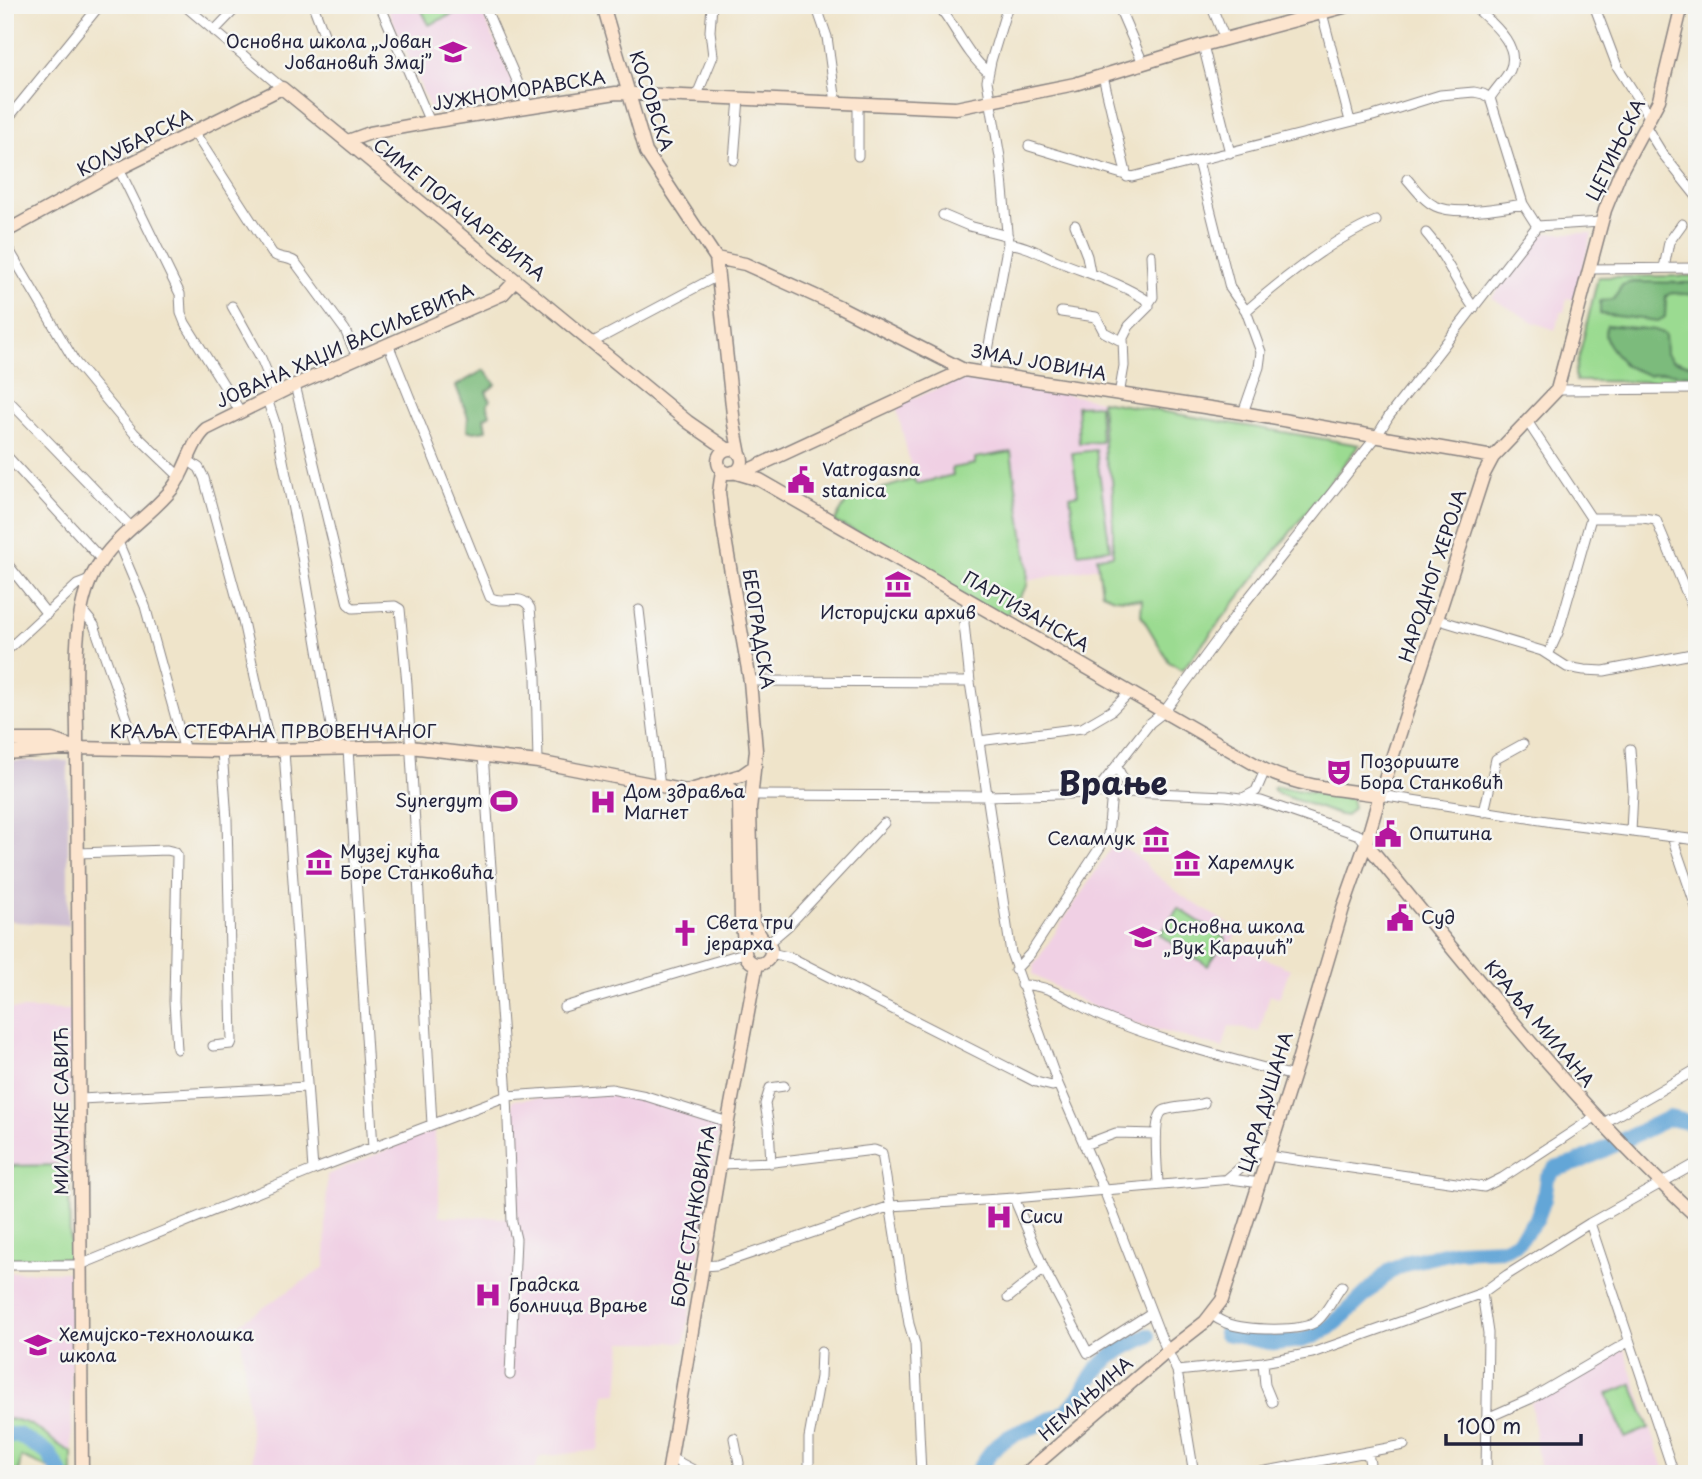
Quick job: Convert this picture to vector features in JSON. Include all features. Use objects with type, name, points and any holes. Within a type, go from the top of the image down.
[{"type":"street","points":[[5,122],[100,5]]},
{"type":"street","name":"СИМЕ ПОГАЧАРЕВИЋА","points":[[184,5],[712,440],[730,459]]},
{"type":"street","points":[[214,31],[239,5]]},
{"type":"street","points":[[313,5],[324,34]]},
{"type":"street","points":[[380,5],[430,122]]},
{"type":"street","points":[[484,5],[528,106]]},
{"type":"street","name":"КОСОВСКА","points":[[603,5],[646,152],[716,258],[735,433]]},
{"type":"street","points":[[698,95],[713,56],[710,32],[712,5]]},
{"type":"street","points":[[816,5],[827,37],[836,103]]},
{"type":"street","points":[[938,5],[958,31],[969,54],[988,72]]},
{"type":"street","points":[[984,372],[1008,239],[988,72],[1008,5]]},
{"type":"street","points":[[1118,5],[1143,63]]},
{"type":"street","points":[[1211,5],[1225,39]]},
{"type":"street","name":"ЈУЖНОМОРАВСКА","points":[[348,141],[370,133],[430,122],[628,93],[946,108],[1075,84],[1225,39],[1305,11],[1322,13],[1351,5]]},
{"type":"street","points":[[1473,5],[1501,33],[1512,49],[1511,66],[1490,99]]},
{"type":"street","points":[[1594,5],[1617,66],[1662,153],[1697,197]]},
{"type":"street","name":"ЦЕТИЊСКА","points":[[1557,390],[1601,222],[1620,173],[1648,123],[1665,84],[1682,5]]},
{"type":"street","points":[[1322,13],[1350,121]]},
{"type":"street","points":[[1203,45],[1230,153]]},
{"type":"street","points":[[1103,76],[1127,177]]},
{"type":"street","name":"КОЛУБАРСКА","points":[[5,232],[119,169],[282,88]]},
{"type":"street","points":[[1029,146],[1127,177],[1230,153],[1440,95],[1474,92],[1490,99],[1523,204],[1537,226]]},
{"type":"street","points":[[734,160],[739,98]]},
{"type":"street","points":[[858,105],[858,156]]},
{"type":"street","points":[[194,132],[272,253],[278,258],[295,262],[345,330],[358,357]]},
{"type":"street","points":[[1198,161],[1230,288],[1246,311],[1258,341],[1261,360],[1243,413]]},
{"type":"street","points":[[119,169],[180,294],[181,313],[185,323],[240,411]]},
{"type":"street","points":[[1407,179],[1428,202],[1439,208],[1501,208],[1523,204]]},
{"type":"street","points":[[943,215],[1090,272],[1144,298],[1149,303]]},
{"type":"street","points":[[1246,311],[1275,286],[1347,235],[1376,221]]},
{"type":"street","points":[[1095,793],[1150,723],[1164,712],[1243,605],[1377,436],[1389,416],[1537,226],[1601,222]]},
{"type":"street","points":[[1664,268],[1669,242],[1682,224]]},
{"type":"street","points":[[1075,225],[1090,272]]},
{"type":"street","points":[[1426,233],[1439,248],[1464,296],[1474,308]]},
{"type":"street","points":[[5,243],[75,362],[134,433],[181,478]]},
{"type":"street","points":[[1119,395],[1124,366],[1122,342],[1129,326],[1147,309],[1153,296],[1151,256]]},
{"type":"street","name":"ЗМАЈ ЈОВИНА","points":[[716,258],[745,264],[839,307],[964,370],[1243,413],[1493,457]]},
{"type":"street","points":[[1589,269],[1697,268]]},
{"type":"street","points":[[593,342],[719,275]]},
{"type":"street","name":"ЈОВАНА ХАЏИ ВАСИЉЕВИЋА","points":[[77,748],[78,628],[90,580],[101,559],[181,478],[201,433],[295,385],[503,294],[516,280]]},
{"type":"street","points":[[232,306],[261,358],[271,397],[341,749],[373,1148]]},
{"type":"street","points":[[1061,312],[1096,317],[1104,332],[1122,342]]},
{"type":"street","points":[[388,344],[490,597],[497,601],[524,600],[530,608],[536,677],[538,762]]},
{"type":"street","points":[[751,469],[964,370]]},
{"type":"street","points":[[295,385],[348,604],[353,608],[395,606],[400,609],[407,684],[432,1124]]},
{"type":"street","points":[[1557,390],[1697,389]]},
{"type":"street","name":"НАРОДНОГ ХЕРОЈА","points":[[1366,844],[1484,474],[1493,457],[1557,390]]},
{"type":"street","points":[[5,400],[12,404],[132,528]]},
{"type":"street","points":[[1527,421],[1591,518],[1558,633],[1548,655]]},
{"type":"street","name":"БЕОГРАДСКА","points":[[735,433],[719,492],[750,681],[756,750],[751,795],[753,925],[767,945]]},
{"type":"street","points":[[5,454],[101,559]]},
{"type":"street","name":"ПАРТИЗАНСКА","points":[[730,459],[751,469],[760,480]]},
{"type":"street","name":"ПАРТИЗАНСКА","points":[[730,459],[760,480],[1269,773],[1307,783],[1380,795]]},
{"type":"street","points":[[189,461],[199,468],[204,478],[278,750],[313,1170]]},
{"type":"street","points":[[1591,518],[1656,520],[1697,618]]},
{"type":"street","points":[[118,542],[145,606],[185,751]]},
{"type":"street","points":[[5,561],[47,614]]},
{"type":"street","name":"ЈОВАНА ХАЏИ ВАСИЉЕВИЋА","points":[[5,652],[77,585],[90,580]]},
{"type":"street","points":[[968,599],[964,623],[970,682],[1007,930],[1016,970],[1058,1084],[1177,1371],[1194,1474]]},
{"type":"street","points":[[81,609],[94,625],[138,750]]},
{"type":"street","points":[[639,610],[660,787]]},
{"type":"street","points":[[1436,619],[1535,649],[1567,667],[1596,672],[1697,653]]},
{"type":"street","points":[[750,681],[970,682]]},
{"type":"street","points":[[979,741],[1082,728],[1111,711],[1129,692]]},
{"type":"street","points":[[52,740],[66,734],[78,718]]},
{"type":"street","name":"КРАЉА СТЕФАНА ПРВОВЕНЧАНОГ","points":[[5,740],[52,740],[77,748]]},
{"type":"street","points":[[1484,812],[1496,759],[1523,744]]},
{"type":"street","name":"КРАЉА СТЕФАНА ПРВОВЕНЧАНОГ","points":[[5,753],[77,748],[222,751],[410,747],[538,762],[687,791],[742,775],[755,766]]},
{"type":"street","name":"МИЛУНКЕ САВИЋ","points":[[77,748],[82,1474]]},
{"type":"street","points":[[1630,749],[1633,792],[1631,832]]},
{"type":"street","points":[[213,1046],[231,1045],[232,1041],[227,820],[222,751]]},
{"type":"street","points":[[483,754],[507,1096],[512,1222],[516,1239],[510,1375]]},
{"type":"street","points":[[1117,767],[1130,792]]},
{"type":"street","points":[[1242,798],[1256,791],[1269,773]]},
{"type":"street","points":[[716,783],[733,790],[739,801],[741,920],[745,950],[749,961],[757,964],[764,962],[767,945],[884,823]]},
{"type":"street","points":[[1256,791],[1261,801]]},
{"type":"street","points":[[751,795],[986,796],[1130,792],[1242,798],[1261,801],[1359,835],[1366,844]]},
{"type":"street","points":[[1016,970],[1030,954],[1108,835],[1112,793]]},
{"type":"street","points":[[1380,795],[1484,812],[1697,840]]},
{"type":"street","points":[[1672,837],[1697,910]]},
{"type":"street","name":"ЦАРА ДУШАНА","points":[[1169,1350],[1212,1315],[1226,1290],[1343,908],[1366,844]]},
{"type":"street","name":"КРАЉА МИЛАНА","points":[[1366,844],[1535,1050],[1619,1142],[1697,1217]]},
{"type":"street","points":[[78,853],[167,850],[177,856],[174,1001],[177,1049]]},
{"type":"street","points":[[564,1007],[734,954],[745,950],[750,940],[767,945],[1036,1082],[1052,1086],[1058,1084]]},
{"type":"street","name":"БОРЕ СТАНКОВИЋА","points":[[668,1474],[757,964]]},
{"type":"street","points":[[1021,985],[1033,984],[1046,988],[1110,1019],[1188,1046],[1293,1076]]},
{"type":"street","points":[[1268,1156],[1484,1187],[1697,1069]]},
{"type":"street","points":[[771,1163],[765,1098],[770,1088],[784,1086]]},
{"type":"street","points":[[81,1099],[306,1087]]},
{"type":"street","points":[[5,1265],[80,1265],[313,1170],[507,1096],[611,1089],[663,1100],[728,1122]]},
{"type":"street","points":[[1158,1185],[1156,1134],[1161,1112],[1204,1103]]},
{"type":"street","points":[[1084,1144],[1116,1133],[1156,1134]]},
{"type":"street","points":[[1227,1179],[1273,1140]]},
{"type":"street","points":[[720,1164],[771,1163],[878,1151],[881,1153],[909,1324],[915,1344],[921,1474]]},
{"type":"street","points":[[1177,1371],[1262,1362],[1312,1353],[1482,1293],[1590,1223],[1697,1163]]},
{"type":"street","points":[[703,1266],[717,1265],[891,1206],[1227,1179],[1260,1183]]},
{"type":"street","points":[[1014,1198],[1044,1269],[1088,1353],[1151,1313]]},
{"type":"street","points":[[1590,1223],[1674,1474]]},
{"type":"street","points":[[1008,1298],[1044,1269]]},
{"type":"street","points":[[1212,1315],[1225,1323],[1245,1327],[1305,1328],[1329,1308],[1342,1286]]},
{"type":"street","points":[[1482,1293],[1488,1333],[1486,1474]]},
{"type":"street","points":[[1487,1418],[1530,1399],[1628,1342]]},
{"type":"street","name":"НЕМАЊИНА","points":[[1025,1474],[1169,1350]]},
{"type":"street","points":[[808,1474],[809,1438],[820,1377],[821,1352]]},
{"type":"street","points":[[1262,1362],[1265,1385],[1272,1402]]},
{"type":"street","points":[[734,1438],[739,1463],[737,1474]]},
{"type":"street","points":[[1250,1474],[1368,1454],[1404,1445]]},
{"type":"street","points":[[1368,1454],[1372,1474]]},
{"type":"street","points":[[671,1458],[701,1474]]},
{"type":"shaded area","name":"Основна школа „Јован Јовановић Змај”","points":[[386,5],[479,5],[521,100],[432,113]]},
{"type":"shaded area","points":[[1546,233],[1592,233],[1575,300],[1567,298],[1564,312],[1561,312],[1555,330],[1533,322],[1492,298],[1538,236]]},
{"type":"shaded area","points":[[981,377],[1101,401],[1105,458],[1112,479],[1113,555],[1097,557],[1098,567],[1027,581],[1028,568],[1011,453],[975,459],[976,464],[954,475],[915,484],[896,405],[964,378]]},
{"type":"shaded area","points":[[5,761],[68,761],[68,925],[16,922],[5,918]]},
{"type":"shaded area","name":"Основна школа „Вук Караџић”","points":[[1115,842],[1142,860],[1149,869],[1184,897],[1239,930],[1231,944],[1290,969],[1279,998],[1270,995],[1259,1032],[1229,1026],[1223,1048],[1112,1017],[1033,975],[1034,965]]},
{"type":"shaded area","points":[[5,1009],[73,1010],[69,1165],[5,1166]]},
{"type":"shaded area","name":"Градска болница Врање","points":[[609,1093],[664,1104],[720,1126],[685,1342],[622,1342],[618,1393],[605,1394],[598,1450],[539,1457],[534,1474],[376,1474],[353,1470],[328,1474],[254,1474],[240,1323],[325,1267],[327,1175],[434,1130],[439,1216],[516,1218],[512,1100]]},
{"type":"shaded area","name":"Хемијско-технолошка школа","points":[[5,1272],[70,1272],[72,1452],[60,1447],[45,1432],[18,1419],[5,1419]]},
{"type":"shaded area","points":[[1624,1349],[1666,1474],[1540,1474],[1531,1403]]},
{"type":"green space","points":[[419,5],[472,5],[429,25]]},
{"type":"green space","points":[[1697,276],[1697,382],[1576,381],[1575,373],[1598,277]]},
{"type":"green space","points":[[1632,282],[1697,283],[1697,295],[1672,293],[1666,296],[1665,317],[1658,321],[1600,314],[1600,301],[1614,299],[1622,285]]},
{"type":"green space","points":[[1607,325],[1655,330],[1665,334],[1666,354],[1673,361],[1697,366],[1697,376],[1665,372],[1648,375],[1623,365],[1605,336]]},
{"type":"green space","points":[[484,370],[496,384],[486,392],[490,400],[487,405],[490,414],[484,418],[486,430],[474,432],[467,430],[468,417],[456,386]]},
{"type":"green space","points":[[1101,401],[1359,445],[1182,670],[1169,662],[1141,615],[1142,600],[1114,598],[1102,593],[1097,557],[1113,555],[1113,493],[1112,479],[1105,458]]},
{"type":"green space","points":[[1099,405],[1101,442],[1079,443],[1077,406]]},
{"type":"green space","points":[[1096,450],[1110,549],[1078,553],[1070,496],[1078,494],[1072,453]]},
{"type":"green space","points":[[1011,452],[1028,568],[1027,586],[1003,620],[955,592],[890,546],[834,522],[848,499],[914,479],[916,484],[953,475],[952,468],[975,464],[975,458]]},
{"type":"green space","points":[[1276,787],[1351,799],[1353,808],[1346,816],[1340,815],[1278,794],[1273,789]]},
{"type":"green space","points":[[1178,908],[1226,939],[1208,966],[1160,935]]},
{"type":"green space","points":[[69,1165],[70,1258],[5,1259],[5,1166]]},
{"type":"green space","points":[[1632,1384],[1649,1428],[1625,1438],[1607,1394]]},
{"type":"green space","points":[[5,1419],[26,1423],[72,1452],[72,1474],[63,1474],[21,1457],[18,1474],[5,1474]]},
{"type":"waterway","points":[[1225,1333],[1274,1343],[1314,1336],[1345,1314],[1389,1272],[1409,1262],[1457,1251],[1504,1249],[1517,1243],[1537,1218],[1544,1199],[1547,1178],[1555,1169],[1576,1163],[1669,1118],[1697,1124]]},
{"type":"waterway","points":[[976,1474],[999,1444],[1018,1432],[1051,1420],[1066,1411],[1110,1357],[1148,1336]]},
{"type":"waterway","points":[[5,1435],[18,1435],[48,1453],[61,1474]]},
{"type":"place","name":"Основна школа „Јован Јовановић Змај”","points":[[453,52]]},
{"type":"place","name":"Vatrogasna stanica","points":[[801,480]]},
{"type":"place","name":"Историјски архив","points":[[898,584]]},
{"type":"place","name":"Позориште Бора Станковић","points":[[1339,772]]},
{"type":"place","name":"Synergym","points":[[504,801]]},
{"type":"place","name":"Дом здравља Магнет","points":[[603,802]]},
{"type":"place","name":"Општина","points":[[1388,834]]},
{"type":"place","name":"Селамлук","points":[[1156,839]]},
{"type":"place","name":"Музеј кућа Боре Станковића","points":[[319,862]]},
{"type":"place","name":"Харемлук","points":[[1187,863]]},
{"type":"place","name":"Суд","points":[[1400,918]]},
{"type":"place","name":"Света три јерарха","points":[[685,933]]},
{"type":"place","name":"Основна школа „Вук Караџић”","points":[[1143,937]]},
{"type":"place","name":"Сиси","points":[[999,1217]]},
{"type":"place","name":"Градска болница Врање","points":[[488,1295]]},
{"type":"place","name":"Хемијско-технолошка школа","points":[[38,1345]]},
{"type":"district","name":"Врање","points":[[1113,784]]}]
